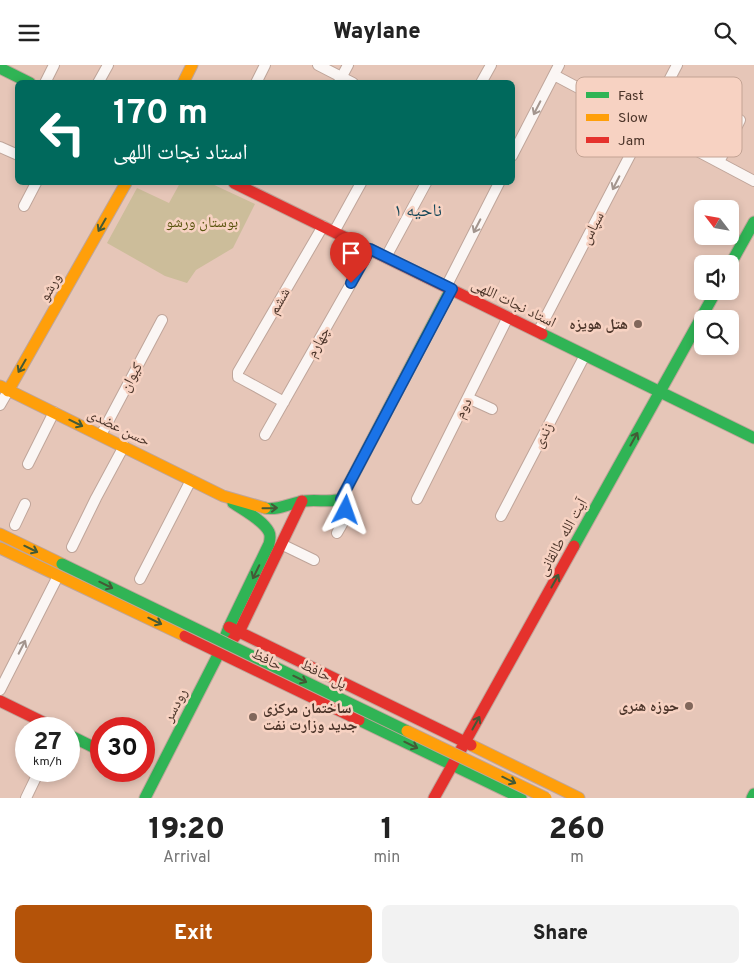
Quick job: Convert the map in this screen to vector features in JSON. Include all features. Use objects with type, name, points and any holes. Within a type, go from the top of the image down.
[{"type":"main road","points":[[184,80],[192,65]]},
{"type":"main road","points":[[0,68],[24,80]]},
{"type":"main road","name":"ورشو","points":[[4,389],[125,185]]},
{"type":"main road","name":"استاد نجات اللهی","points":[[238,185],[754,438]]},
{"type":"main road","points":[[736,255],[754,222]]},
{"type":"main road","points":[[223,496],[268,509],[302,501],[334,501],[341,499],[449,288]]},
{"type":"main road","name":"آیت الله طالقانی","points":[[434,798],[711,300]]},
{"type":"main road","name":"حسن عضدی","points":[[4,389],[223,496]]},
{"type":"main road","points":[[223,496],[260,523],[269,533],[270,538],[269,545],[234,630]]},
{"type":"main road","points":[[234,630],[302,501]]},
{"type":"main road","name":"پل حافظ","points":[[0,534],[546,798]]},
{"type":"main road","name":"حافظ","points":[[0,548],[521,798]]},
{"type":"main road","name":"حافظ","points":[[234,630],[579,798]]},
{"type":"main road","name":"رودسر","points":[[155,777],[219,653],[234,630]]},
{"type":"main road","points":[[334,708],[328,700],[328,691],[330,687],[338,682],[346,683]]},
{"type":"main road","points":[[0,701],[33,717]]},
{"type":"main road","points":[[373,727],[382,730],[387,729],[394,723],[394,709],[386,703]]},
{"type":"main road","name":"رودسر","points":[[145,798],[153,782]]},
{"type":"main road","points":[[552,798],[555,786]]},
{"type":"main road","points":[[752,798],[754,794]]},
{"type":"street","points":[[46,80],[54,65]]},
{"type":"street","points":[[100,80],[108,65]]},
{"type":"street","points":[[258,80],[265,65]]},
{"type":"street","points":[[318,65],[340,80],[348,65]]},
{"type":"street","points":[[483,80],[491,65]]},
{"type":"street","points":[[515,151],[559,65]]},
{"type":"street","name":"سپاس","points":[[671,77],[677,65]]},
{"type":"street","points":[[554,75],[576,87]]},
{"type":"street","points":[[0,147],[15,154]]},
{"type":"street","name":"سپاس","points":[[538,332],[629,157]]},
{"type":"street","points":[[709,157],[754,181]]},
{"type":"street","points":[[719,162],[722,157]]},
{"type":"street","points":[[24,206],[35,185]]},
{"type":"street","points":[[334,232],[360,185]]},
{"type":"street","points":[[386,257],[425,185]]},
{"type":"street","points":[[449,288],[498,185]]},
{"type":"street","name":"ششم","points":[[284,402],[238,377],[238,372],[322,226]]},
{"type":"street","name":"چهارم","points":[[265,435],[370,249]]},
{"type":"street","name":"دوم","points":[[417,499],[508,317]]},
{"type":"street","name":"کیوان","points":[[101,435],[162,320]]},
{"type":"street","name":"زندی","points":[[501,516],[585,355]]},
{"type":"street","name":"ورشو","points":[[0,405],[4,389]]},
{"type":"street","points":[[468,398],[492,409]]},
{"type":"street","points":[[28,464],[54,412]]},
{"type":"street","points":[[72,547],[124,446]]},
{"type":"street","points":[[140,579],[191,480]]},
{"type":"street","points":[[337,533],[347,514],[341,499]]},
{"type":"street","points":[[15,525],[25,504]]},
{"type":"street","points":[[281,544],[314,560]]},
{"type":"street","points":[[0,690],[58,576]]},
{"type":"street","points":[[26,798],[34,782]]},
{"type":"green space","name":"بوستان ورشو","points":[[179,185],[214,185],[255,204],[233,248],[196,270],[187,283],[165,276],[107,243],[137,188],[169,203]]},
{"type":"traffic: fast","points":[[0,68],[24,80]]},
{"type":"traffic: fast","points":[[736,255],[754,222]]},
{"type":"traffic: fast","points":[[265,508],[270,509],[305,501],[341,499],[451,289]]},
{"type":"traffic: fast","points":[[574,546],[711,300]]},
{"type":"traffic: fast","points":[[542,334],[754,438]]},
{"type":"traffic: fast","points":[[145,798],[219,653],[229,627],[269,544],[270,535],[266,528],[258,519],[233,503]]},
{"type":"traffic: fast","points":[[62,564],[407,731]]},
{"type":"traffic: fast","points":[[359,720],[521,798]]},
{"type":"traffic: fast","points":[[80,740],[90,746]]},
{"type":"traffic: fast","points":[[752,798],[754,794]]},
{"type":"traffic: slow","points":[[184,80],[192,65]]},
{"type":"traffic: slow","points":[[8,391],[125,185]]},
{"type":"traffic: slow","points":[[0,386],[223,496],[265,508]]},
{"type":"traffic: slow","points":[[0,534],[62,564]]},
{"type":"traffic: slow","points":[[0,548],[185,636]]},
{"type":"traffic: slow","points":[[407,731],[546,798]]},
{"type":"traffic: slow","points":[[471,745],[579,798]]},
{"type":"traffic: jam","points":[[238,185],[542,334]]},
{"type":"traffic: jam","points":[[232,640],[239,632],[302,501]]},
{"type":"traffic: jam","points":[[434,798],[574,546]]},
{"type":"traffic: jam","points":[[229,627],[471,745]]},
{"type":"traffic: jam","points":[[185,636],[359,720]]},
{"type":"traffic: jam","points":[[0,701],[33,717]]},
{"type":"place","name":"هتل هویزه","points":[[638,324]]},
{"type":"place","name":"حوزه هنری","points":[[689,706]]},
{"type":"place","name":"ساختمان مرکزی جدید وزارت نفت","points":[[253,717]]},
{"type":"district","name":"ناحیه ۱","points":[[418,210]]},
{"type":"route","points":[[346,510],[341,499],[452,289],[370,249],[351,283]]}]
